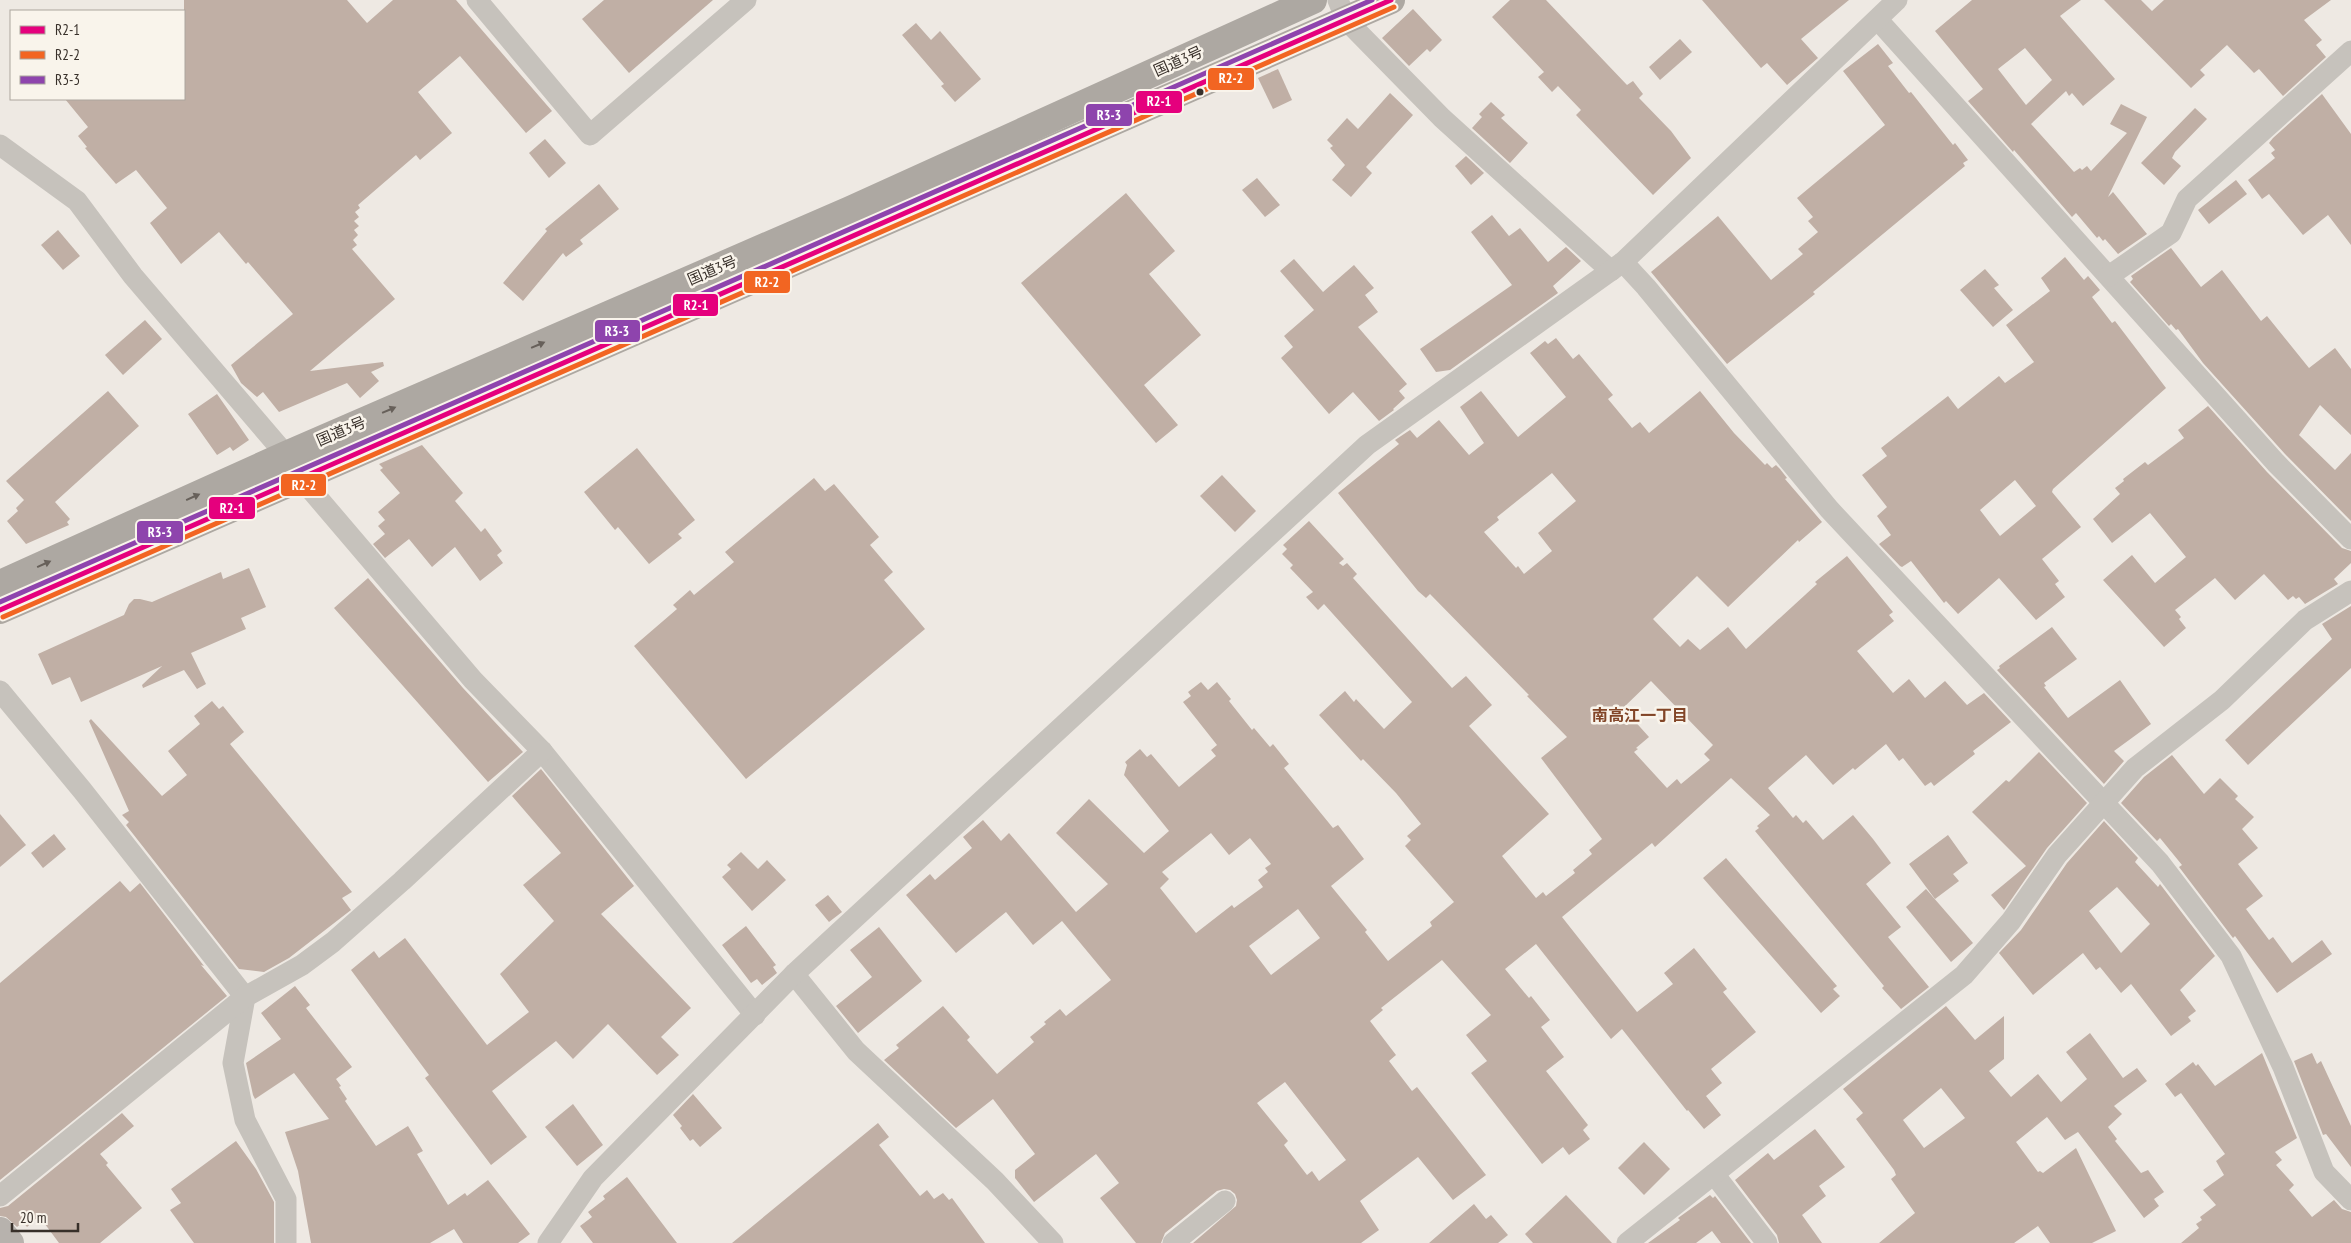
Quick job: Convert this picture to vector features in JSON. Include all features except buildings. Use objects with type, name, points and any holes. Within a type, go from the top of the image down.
[{"type":"highway","name":"国道3号","points":[[0,610],[293,466],[1313,0]]},
{"type":"highway","name":"国道3号","points":[[0,584],[293,466],[1342,10],[1391,0]]},
{"type":"street","points":[[477,0],[590,134],[746,0]]},
{"type":"street","points":[[548,1243],[593,1178],[794,974],[1367,445],[1617,266],[1898,0]]},
{"type":"street","points":[[1342,10],[1442,118],[1617,266],[1646,287],[1830,509],[2160,863],[2231,956],[2283,1067],[2324,1172],[2351,1200]]},
{"type":"street","points":[[1878,20],[2276,463],[2351,539]]},
{"type":"street","points":[[2108,276],[2171,233],[2186,199],[2351,51]]},
{"type":"street","points":[[0,145],[78,201],[132,276],[473,680],[542,750],[755,1015]]},
{"type":"street","points":[[1627,1243],[1964,975],[2011,921],[2057,856],[2135,768],[2222,700],[2304,620],[2351,591]]},
{"type":"street","points":[[0,691],[82,790],[245,998],[232,1064],[245,1120],[286,1199],[286,1243]]},
{"type":"street","points":[[0,1196],[245,998],[302,965],[333,942],[402,881],[542,750]]},
{"type":"street","points":[[794,974],[856,1051],[995,1181],[1053,1243]]},
{"type":"street","points":[[1714,1174],[1768,1243]]},
{"type":"street","points":[[1173,1243],[1225,1201]]},
{"type":"street","points":[[0,1231],[10,1243]]},
{"type":"transit line","name":"R3-3","points":[[0,602],[1372,0]]},
{"type":"transit line","name":"R2-1","points":[[0,610],[1391,0]]},
{"type":"transit line","name":"R2-2","points":[[3,617],[1394,7]]},
{"type":"district","name":"南高江一丁目","points":[[1640,715]]}]
